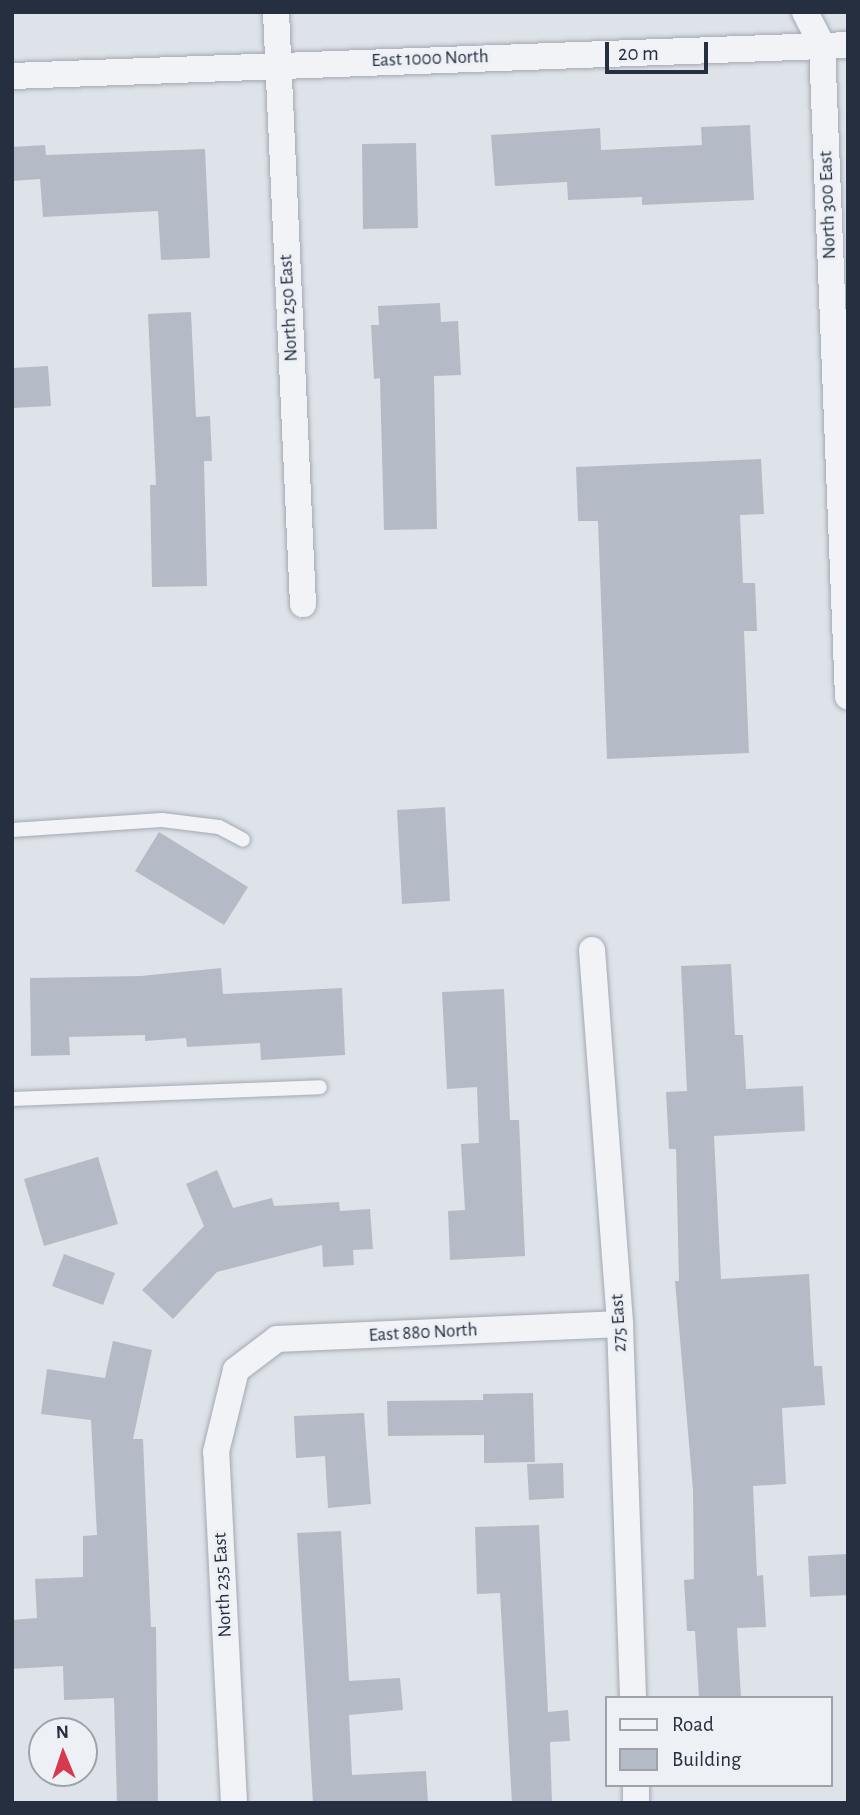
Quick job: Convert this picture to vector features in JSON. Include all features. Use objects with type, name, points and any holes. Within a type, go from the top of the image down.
[{"type":"street","name":"North 250 East","points":[[276,12],[303,604]]},
{"type":"street","name":"North 300 East","points":[[805,12],[835,45],[848,696]]},
{"type":"street","name":"East 1000 North","points":[[12,76],[835,45]]},
{"type":"street","name":"275 East","points":[[592,950],[620,1324],[633,1696]]},
{"type":"street","name":"East 880 North","points":[[236,1370],[277,1339],[620,1324]]},
{"type":"street","name":"North 235 East","points":[[234,1803],[216,1452],[236,1370]]},
{"type":"lane","points":[[12,830],[162,820],[219,827],[243,840]]},
{"type":"lane","points":[[12,1099],[320,1087]]},
{"type":"building","points":[[750,125],[754,200],[642,205],[642,197],[568,200],[567,182],[495,186],[491,135],[600,128],[601,150],[702,145],[701,127]]},
{"type":"building","points":[[416,143],[418,228],[363,229],[362,144]]},
{"type":"building","points":[[45,145],[46,155],[205,149],[210,258],[161,260],[158,211],[43,217],[40,179],[12,181],[12,147]]},
{"type":"building","points":[[440,303],[441,322],[458,321],[461,375],[434,376],[437,529],[384,530],[380,378],[374,379],[371,325],[379,325],[378,306]]},
{"type":"building","points":[[191,312],[196,417],[210,416],[212,461],[204,461],[207,586],[152,587],[150,485],[156,485],[148,314]]},
{"type":"building","points":[[48,366],[51,406],[12,408],[12,368]]},
{"type":"building","points":[[761,459],[764,514],[740,515],[743,583],[755,583],[757,631],[744,631],[749,753],[607,759],[598,521],[578,521],[576,467]]},
{"type":"building","points":[[445,807],[450,901],[402,904],[397,810]]},
{"type":"building","points":[[159,832],[248,887],[224,925],[135,871]]},
{"type":"building","points":[[731,964],[735,1035],[743,1035],[746,1089],[803,1086],[805,1131],[714,1136],[721,1279],[809,1274],[814,1366],[822,1366],[825,1405],[782,1408],[786,1484],[753,1486],[757,1576],[763,1575],[766,1627],[737,1628],[741,1696],[699,1696],[695,1631],[687,1631],[684,1580],[694,1579],[693,1490],[675,1281],[679,1281],[676,1149],[669,1149],[666,1092],[687,1091],[681,966]]},
{"type":"building","points":[[221,968],[223,994],[342,988],[345,1055],[261,1060],[260,1043],[187,1047],[186,1038],[145,1041],[145,1035],[69,1037],[70,1055],[31,1056],[30,978],[141,976]]},
{"type":"building","points":[[504,989],[510,1120],[519,1120],[525,1256],[450,1260],[448,1211],[465,1210],[461,1144],[479,1143],[477,1087],[447,1089],[442,992]]},
{"type":"building","points":[[98,1157],[118,1224],[44,1246],[24,1179]]},
{"type":"building","points":[[217,1170],[233,1208],[272,1198],[274,1206],[339,1202],[340,1211],[370,1209],[373,1249],[353,1250],[354,1265],[323,1267],[322,1245],[217,1272],[173,1319],[142,1290],[204,1226],[186,1184]]},
{"type":"building","points":[[64,1254],[115,1273],[103,1305],[52,1286]]},
{"type":"building","points":[[113,1341],[152,1350],[133,1439],[143,1439],[151,1627],[156,1627],[158,1803],[117,1803],[114,1698],[64,1700],[63,1666],[12,1669],[12,1620],[37,1618],[35,1579],[83,1577],[83,1536],[97,1535],[91,1420],[41,1414],[47,1369],[105,1378]]},
{"type":"building","points":[[533,1393],[535,1462],[484,1463],[484,1435],[388,1436],[387,1401],[483,1400],[483,1394]]},
{"type":"building","points":[[364,1413],[371,1504],[328,1508],[325,1456],[296,1458],[294,1416]]},
{"type":"building","points":[[563,1463],[564,1498],[529,1500],[527,1464]]},
{"type":"building","points":[[539,1525],[548,1712],[568,1710],[570,1741],[550,1742],[552,1803],[512,1803],[500,1593],[477,1594],[475,1527]]},
{"type":"building","points":[[341,1531],[349,1681],[400,1678],[403,1710],[349,1715],[352,1775],[426,1771],[428,1803],[313,1803],[297,1533]]},
{"type":"building","points":[[848,1554],[848,1595],[810,1597],[808,1556]]}]
